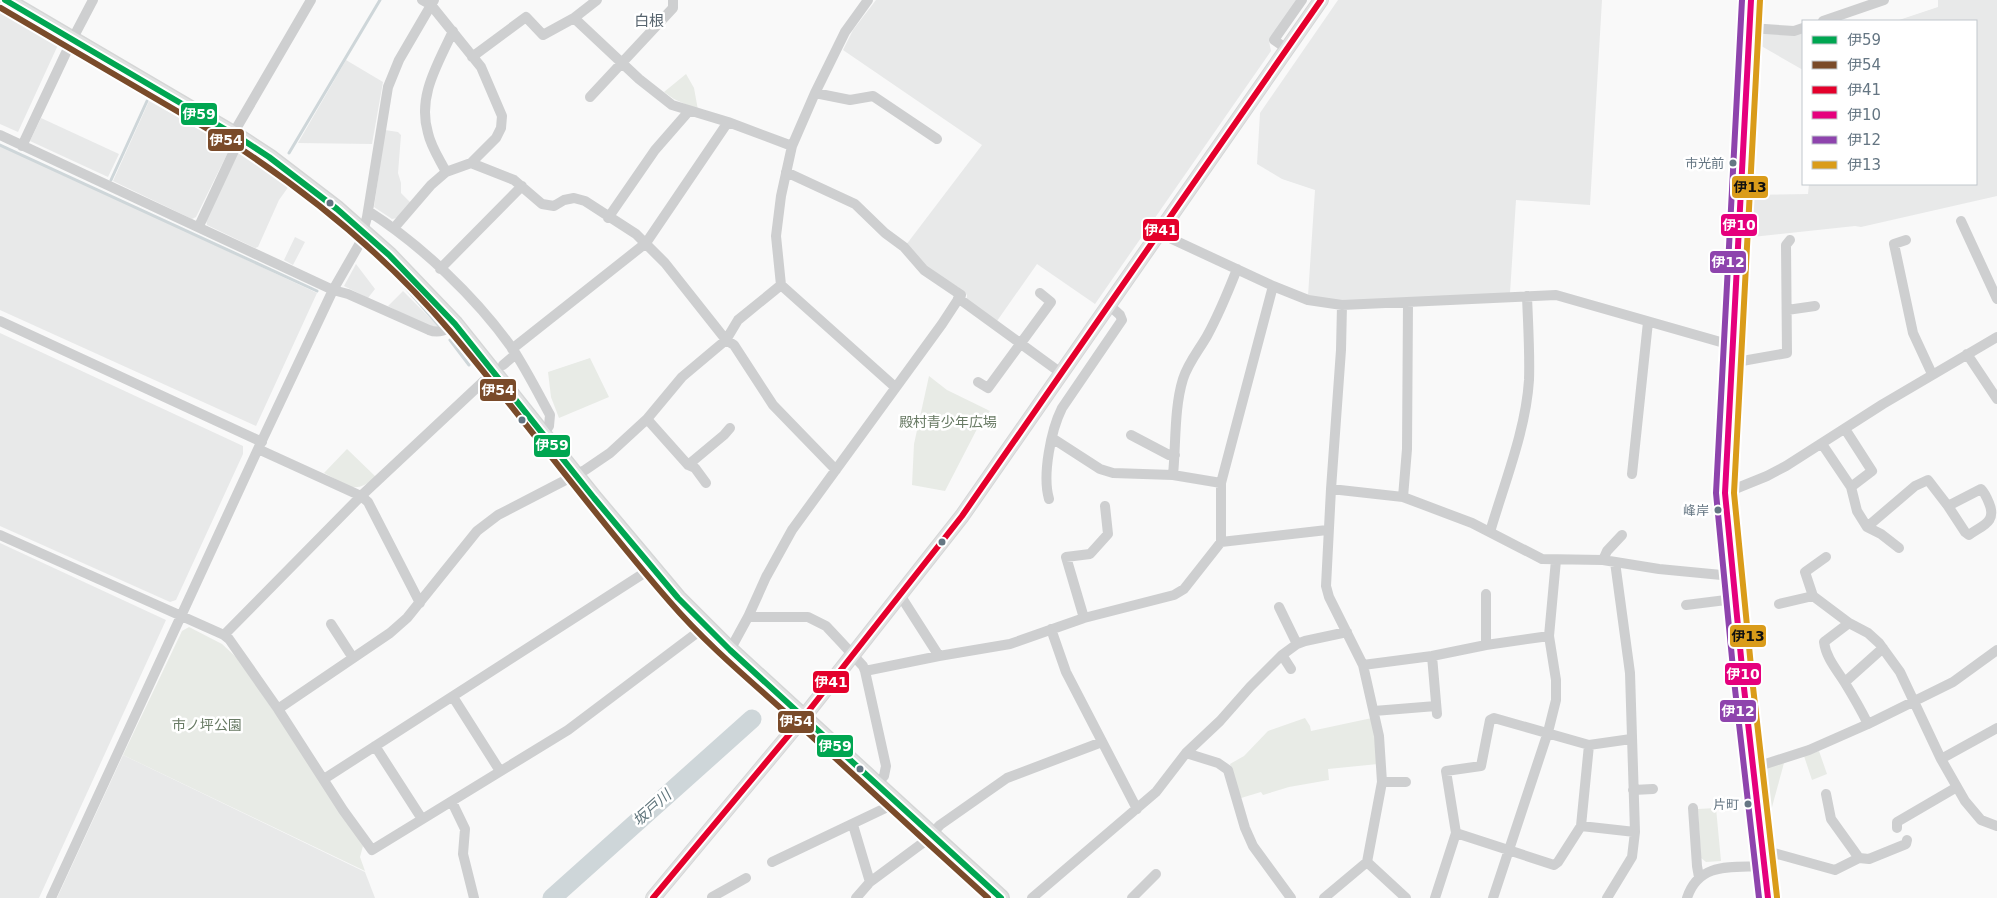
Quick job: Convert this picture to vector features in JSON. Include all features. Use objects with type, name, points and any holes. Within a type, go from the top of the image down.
[{"type":"highway","points":[[5,0],[236,136],[268,157],[364,231],[455,324],[652,568],[706,626],[803,718],[1001,898]]},
{"type":"main road","points":[[653,898],[803,718],[962,516],[1321,0]]},
{"type":"street","points":[[22,146],[93,0]]},
{"type":"street","points":[[199,226],[236,136],[311,0]]},
{"type":"street","points":[[472,57],[526,17],[544,35],[574,18],[597,0]]},
{"type":"street","points":[[590,97],[673,8],[672,0]]},
{"type":"street","points":[[868,0],[845,32],[792,146],[776,236],[781,285],[895,387]]},
{"type":"street","points":[[1287,49],[1274,40],[1302,0]]},
{"type":"street","points":[[1751,0],[1725,493],[1734,599],[1768,898]]},
{"type":"street","points":[[1825,20],[1868,3],[1884,0]]},
{"type":"street","points":[[51,898],[333,290],[360,243],[368,211],[388,87],[399,60],[429,2],[481,67],[502,116],[501,128],[496,138],[471,163],[446,172],[431,186],[394,228]]},
{"type":"street","points":[[574,18],[639,79],[672,104],[728,122],[792,146]]},
{"type":"street","points":[[1750,28],[1794,31],[1802,28]]},
{"type":"street","points":[[446,172],[428,134],[424,109],[428,84],[453,31]]},
{"type":"street","points":[[815,93],[850,100],[873,96],[937,139]]},
{"type":"street","points":[[608,218],[654,150],[689,111]]},
{"type":"street","points":[[503,365],[514,352],[646,244],[728,122]]},
{"type":"street","points":[[0,135],[333,290],[348,294],[434,332],[446,330],[455,324]]},
{"type":"street","points":[[471,163],[514,180],[542,204],[554,206],[564,200],[574,198],[585,201],[608,218],[636,234],[665,262],[726,340],[734,345],[773,406],[836,470]]},
{"type":"street","points":[[730,650],[748,617],[766,577],[792,530],[942,324],[961,295],[924,270],[904,247],[884,233],[855,204],[786,172]]},
{"type":"street","points":[[440,268],[522,186]]},
{"type":"street","points":[[368,211],[394,228],[440,268],[471,299],[514,352],[550,415],[549,426],[543,435]]},
{"type":"street","points":[[1961,227],[1997,300]]},
{"type":"street","points":[[1159,233],[1273,286],[1308,300],[1342,305],[1556,295],[1732,345]]},
{"type":"street","points":[[1731,363],[1787,353],[1786,245],[1790,240]]},
{"type":"street","points":[[1906,240],[1894,244],[1913,333],[1932,374]]},
{"type":"street","points":[[1173,475],[1183,379],[1192,357],[1202,346],[1214,322],[1237,269]]},
{"type":"street","points":[[278,709],[390,633],[420,603],[477,531],[498,515],[585,470],[610,453],[647,419],[682,377],[726,340],[738,320],[781,285]]},
{"type":"street","points":[[865,671],[1010,644],[1084,618],[1174,596],[1184,589],[1221,542],[1221,483],[1273,286]]},
{"type":"street","points":[[978,382],[991,390],[1021,344],[1056,305],[1040,293]]},
{"type":"street","points":[[1490,532],[1511,464],[1525,409],[1529,382],[1527,296]]},
{"type":"street","points":[[958,298],[1061,373]]},
{"type":"street","points":[[1403,497],[1407,449],[1408,302]]},
{"type":"street","points":[[1048,499],[1046,489],[1056,420],[1062,408],[1122,320],[1120,314],[1109,305]]},
{"type":"street","points":[[1324,898],[1367,862],[1382,782],[1379,736],[1363,665],[1329,597],[1326,586],[1327,530],[1341,350],[1342,305]]},
{"type":"street","points":[[1787,310],[1815,306]]},
{"type":"street","points":[[0,321],[360,496],[368,502],[420,603]]},
{"type":"street","points":[[1632,474],[1648,322]]},
{"type":"street","points":[[1725,493],[1767,476],[1822,444],[1932,374],[1997,337]]},
{"type":"street","points":[[1967,354],[1997,399]]},
{"type":"street","points":[[224,636],[360,496],[486,379]]},
{"type":"street","points":[[647,419],[688,465],[695,468],[706,483]]},
{"type":"street","points":[[688,465],[730,428]]},
{"type":"street","points":[[1845,429],[1872,471],[1851,487]]},
{"type":"street","points":[[1132,435],[1169,455],[1175,455]]},
{"type":"street","points":[[1052,438],[1100,469],[1113,473],[1173,475],[1221,483]]},
{"type":"street","points":[[1822,444],[1851,487],[1857,511],[1867,527],[1881,534],[1899,548]]},
{"type":"street","points":[[1867,527],[1915,486],[1928,480],[1969,535],[1991,520],[1993,516],[1993,511],[1981,489],[1948,506]]},
{"type":"street","points":[[1331,489],[1403,497],[1472,523],[1542,559],[1603,560],[1659,569],[1732,576]]},
{"type":"street","points":[[1084,618],[1064,554],[1090,554],[1108,534],[1103,519],[1105,506]]},
{"type":"street","points":[[1221,542],[1327,530]]},
{"type":"street","points":[[0,535],[182,615],[229,639],[372,850],[568,730],[706,626]]},
{"type":"street","points":[[1603,560],[1607,550],[1622,535]]},
{"type":"street","points":[[1826,557],[1805,572],[1813,596],[1849,623],[1868,633],[1883,648],[1900,672],[1941,759],[1971,810],[1981,820],[1997,826]]},
{"type":"street","points":[[1493,898],[1548,732],[1556,700],[1557,690],[1549,636],[1556,560]]},
{"type":"street","points":[[1606,898],[1632,857],[1635,832],[1630,673],[1615,562]]},
{"type":"street","points":[[324,779],[652,568]]},
{"type":"street","points":[[1486,594],[1486,645]]},
{"type":"street","points":[[900,595],[938,656]]},
{"type":"street","points":[[1779,604],[1813,596]]},
{"type":"street","points":[[1686,605],[1734,599]]},
{"type":"street","points":[[1279,607],[1297,644]]},
{"type":"street","points":[[748,617],[808,616],[826,626],[863,666],[886,766],[884,776],[876,785]]},
{"type":"street","points":[[1849,623],[1824,642],[1831,662],[1845,682],[1868,724]]},
{"type":"street","points":[[331,624],[353,658]]},
{"type":"street","points":[[1051,630],[1066,672],[1137,808]]},
{"type":"street","points":[[1032,898],[1156,792],[1186,753],[1220,721],[1282,655],[1297,644],[1347,632]]},
{"type":"street","points":[[1363,665],[1432,656],[1486,645],[1549,636]]},
{"type":"street","points":[[1845,682],[1883,648]]},
{"type":"street","points":[[1753,768],[1809,750],[1868,724],[1953,682],[1997,650]]},
{"type":"street","points":[[1282,655],[1291,669]]},
{"type":"street","points":[[1374,710],[1436,710],[1432,656]]},
{"type":"street","points":[[453,697],[500,771]]},
{"type":"street","points":[[1435,898],[1456,833],[1446,771],[1481,766],[1490,720],[1494,718],[1589,745],[1631,739]]},
{"type":"street","points":[[1941,759],[1997,728]]},
{"type":"street","points":[[856,898],[870,882],[931,835],[947,819],[1008,778],[1102,742]]},
{"type":"street","points":[[1456,833],[1554,865],[1558,862],[1581,826],[1589,745]]},
{"type":"street","points":[[375,746],[422,819]]},
{"type":"street","points":[[1186,753],[1218,763],[1228,770],[1245,828],[1253,846],[1291,898]]},
{"type":"street","points":[[1382,782],[1406,782]]},
{"type":"street","points":[[1897,828],[1897,822],[1957,787]]},
{"type":"street","points":[[1633,790],[1653,789]]},
{"type":"street","points":[[1826,794],[1831,820],[1859,858]]},
{"type":"street","points":[[452,802],[465,829],[463,854],[474,898]]},
{"type":"street","points":[[772,862],[896,803]]},
{"type":"street","points":[[1693,808],[1697,866],[1700,878]]},
{"type":"street","points":[[853,825],[870,882]]},
{"type":"street","points":[[1581,826],[1635,832]]},
{"type":"street","points":[[1762,850],[1835,870],[1859,858],[1869,859],[1906,844],[1907,840]]},
{"type":"street","points":[[1367,862],[1406,898]]},
{"type":"street","points":[[1687,898],[1700,878],[1708,871],[1724,868],[1764,866]]},
{"type":"street","points":[[1132,898],[1156,874]]},
{"type":"street","points":[[712,898],[746,878]]},
{"type":"shaded area","points":[[876,0],[1297,0],[1269,41],[1271,51],[1095,304],[1037,264],[997,321],[967,300],[967,295],[958,287],[927,268],[906,245],[982,145],[843,50],[853,30]]},
{"type":"shaded area","points":[[1338,0],[1602,0],[1590,205],[1516,200],[1510,293],[1343,301],[1308,296],[1315,190],[1282,179],[1257,164],[1260,113]]},
{"type":"shaded area","points":[[1938,0],[1997,0],[1997,196],[1861,227],[1855,226],[1743,238],[1746,195],[1808,194],[1809,185],[1977,185],[1977,20],[1899,20],[1938,7]]},
{"type":"shaded area","points":[[0,11],[58,45],[18,132],[0,124]]},
{"type":"shaded area","points":[[1757,32],[1802,32],[1802,69],[1756,43]]},
{"type":"shaded area","points":[[346,60],[383,82],[372,144],[298,143]]},
{"type":"shaded area","points":[[149,101],[231,146],[196,217],[192,219],[113,181]]},
{"type":"shaded area","points":[[41,118],[119,154],[108,177],[30,141]]},
{"type":"shaded area","points":[[385,130],[398,132],[401,135],[398,173],[401,193],[411,203],[397,218],[392,219],[374,207]]},
{"type":"shaded area","points":[[0,144],[317,293],[256,426],[0,310]]},
{"type":"shaded area","points":[[237,150],[289,186],[279,200],[258,247],[255,248],[207,225],[206,220]]},
{"type":"shaded area","points":[[295,237],[305,242],[293,265],[284,260]]},
{"type":"shaded area","points":[[356,264],[375,289],[368,298],[344,286]]},
{"type":"shaded area","points":[[403,291],[439,327],[427,327],[388,306]]},
{"type":"shaded area","points":[[0,333],[243,446],[243,454],[176,600],[170,602],[0,526]]},
{"type":"shaded area","points":[[0,543],[166,620],[39,898],[0,898]]},
{"type":"shaded area","points":[[123,755],[365,872],[375,898],[57,898]]},
{"type":"green space","points":[[686,74],[694,88],[698,110],[674,99],[664,92]]},
{"type":"green space","points":[[590,358],[609,397],[559,418],[551,397],[548,372]]},
{"type":"green space","name":"殿村青少年広場","points":[[929,376],[947,390],[990,411],[977,429],[945,491],[912,485],[914,444]]},
{"type":"green space","points":[[347,449],[376,477],[362,486],[350,487],[324,473]]},
{"type":"green space","name":"市ノ坪公園","points":[[189,627],[222,644],[237,658],[322,781],[363,846],[360,857],[365,871],[123,755],[182,631]]},
{"type":"green space","points":[[1305,718],[1311,731],[1372,718],[1378,764],[1328,769],[1329,780],[1289,787],[1263,795],[1261,792],[1241,798],[1230,764],[1244,756],[1268,731]]},
{"type":"green space","points":[[1819,751],[1827,774],[1812,780],[1804,756]]},
{"type":"green space","points":[[1784,763],[1769,818],[1764,780],[1767,779],[1765,768]]},
{"type":"green space","points":[[1716,808],[1721,861],[1706,862],[1701,858],[1698,809]]},
{"type":"waterway","points":[[289,153],[380,0]]},
{"type":"waterway","points":[[111,180],[147,101]]},
{"type":"waterway","points":[[0,145],[317,291]]},
{"type":"waterway","points":[[406,288],[440,327]]},
{"type":"waterway","points":[[450,340],[469,365]]},
{"type":"waterway","name":"坂戸川","points":[[552,898],[752,719]]},
{"type":"transit line","name":"伊59","points":[[5,0],[240,138],[269,157],[337,209],[389,255],[455,324],[594,498],[678,598],[730,650],[1001,898]]},
{"type":"transit line","name":"伊41","points":[[653,898],[803,718],[962,516],[1321,0]]},
{"type":"transit line","name":"伊12","points":[[1742,0],[1716,493],[1735,689],[1759,898]]},
{"type":"transit line","name":"伊10","points":[[1751,0],[1725,493],[1744,688],[1768,898]]},
{"type":"transit line","name":"伊13","points":[[1760,0],[1734,493],[1753,687],[1777,897]]},
{"type":"transit line","name":"伊54","points":[[1,8],[235,145],[322,208],[376,254],[450,331],[614,535],[684,618],[730,663],[988,898]]},
{"type":"place","name":"市光前","points":[[1733,163]]},
{"type":"place","name":"峰岸","points":[[1718,510]]},
{"type":"place","name":"片町","points":[[1748,804]]},
{"type":"district","name":"白根","points":[[649,21]]}]
